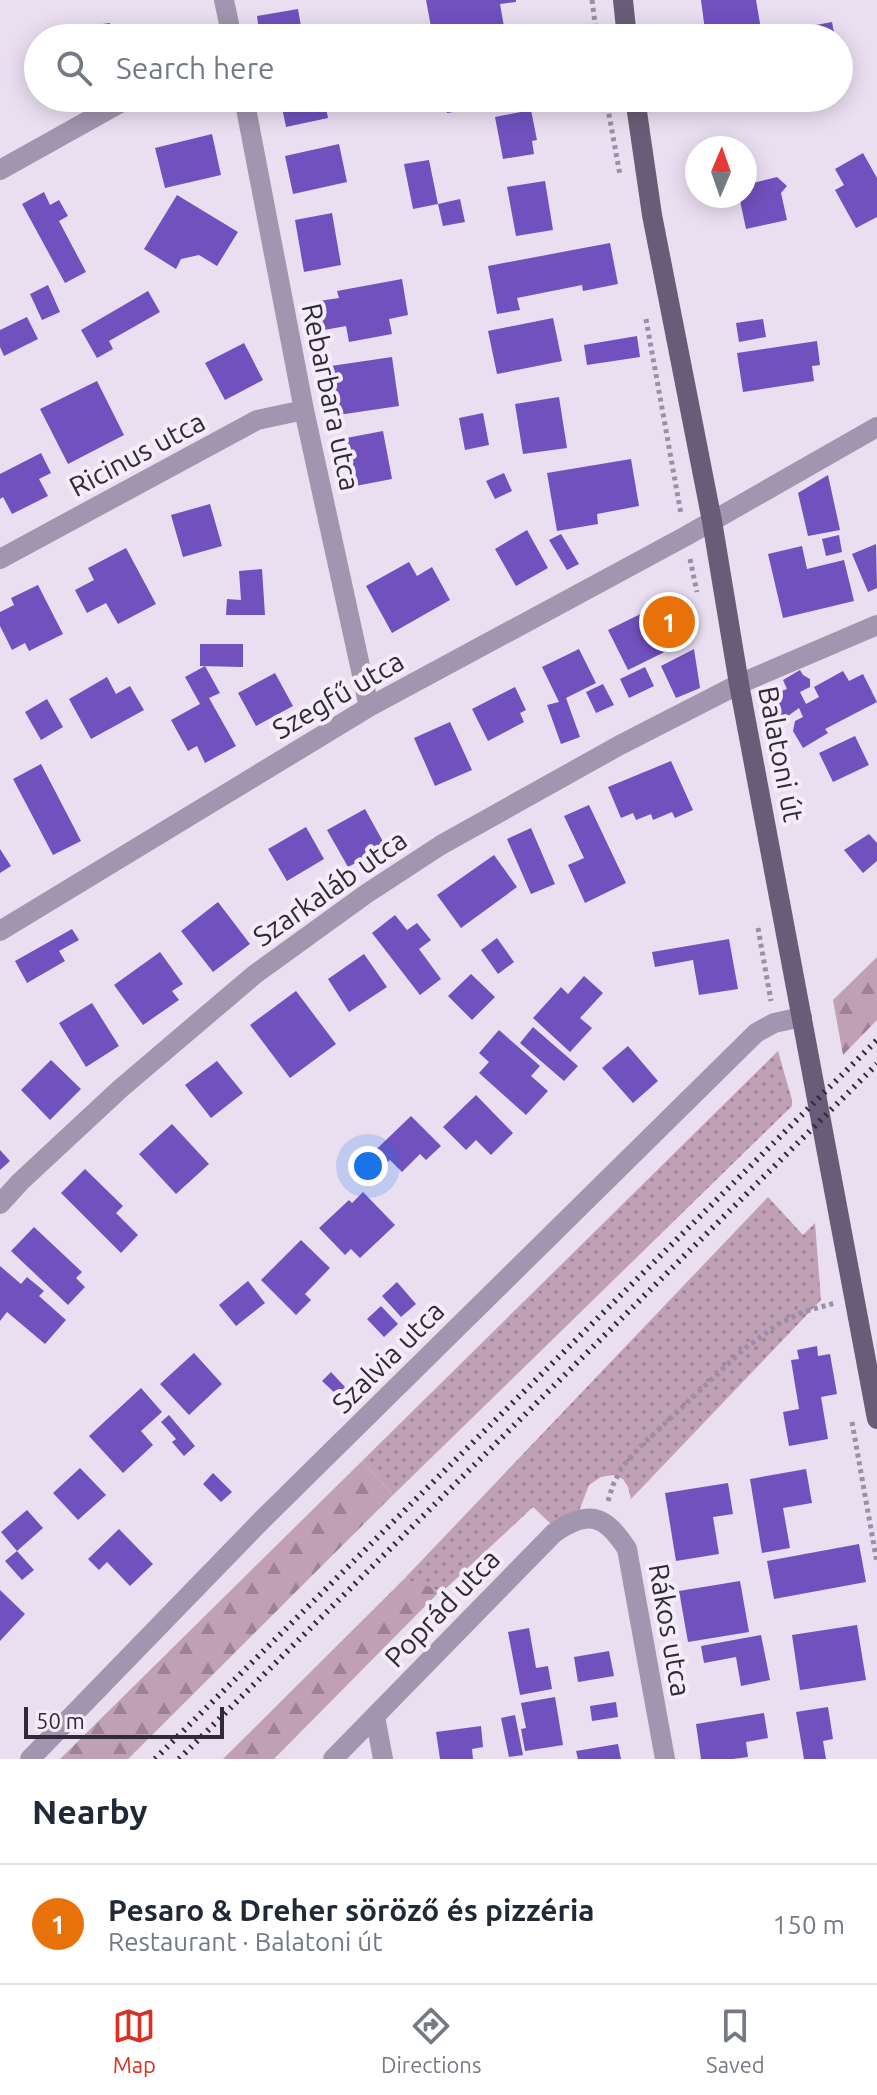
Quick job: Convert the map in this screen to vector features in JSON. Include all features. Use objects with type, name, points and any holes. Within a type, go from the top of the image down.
[{"type":"main road","points":[[623,0],[626,24]]},
{"type":"main road","name":"Balatoni út","points":[[637,112],[652,215],[712,521],[739,684],[877,1419]]},
{"type":"street","points":[[224,0],[229,24]]},
{"type":"street","points":[[0,170],[104,112]]},
{"type":"street","name":"Rebarbara utca","points":[[247,112],[304,410],[369,707]]},
{"type":"street","name":"Ricinus utca","points":[[0,559],[257,420],[304,410]]},
{"type":"street","name":"Szegfű utca","points":[[0,931],[369,707],[712,521],[877,427]]},
{"type":"street","name":"Szarkaláb utca","points":[[0,1204],[120,1089],[243,984],[366,894],[441,845],[620,745],[739,684],[877,625]]},
{"type":"street","name":"Szalvia utca","points":[[30,1759],[272,1510],[756,1033],[774,1023],[802,1017]]},
{"type":"street","name":"Poprád utca","points":[[333,1759],[554,1533],[572,1521],[585,1518],[602,1521]]},
{"type":"street","name":"Rákos utca","points":[[602,1521],[616,1532],[627,1549],[665,1759]]},
{"type":"street","points":[[375,1716],[383,1759]]},
{"type":"path","points":[[592,0],[595,24]]},
{"type":"path","points":[[602,1521],[622,1467],[744,1349],[778,1324],[803,1312],[853,1299]]},
{"type":"green space","points":[[877,957],[877,1020],[843,1055],[833,1000]]},
{"type":"green space","points":[[778,1051],[792,1106],[393,1495],[362,1461]]},
{"type":"green space","points":[[768,1197],[803,1235],[815,1223],[821,1300],[631,1499],[623,1479],[613,1475],[601,1477],[589,1485],[579,1511],[553,1526],[533,1507],[442,1592],[404,1579]]},
{"type":"green space","points":[[362,1461],[393,1495],[128,1759],[60,1759]]},
{"type":"green space","points":[[404,1579],[434,1588],[438,1593],[274,1759],[223,1759]]},
{"type":"building","points":[[426,0],[516,0],[500,4],[504,24],[430,24]]},
{"type":"building","points":[[701,0],[756,0],[760,24],[704,24]]},
{"type":"building","points":[[298,9],[301,24],[258,24],[257,16]]},
{"type":"building","points":[[283,112],[327,112],[328,118],[286,127]]},
{"type":"building","points":[[531,112],[537,140],[532,141],[534,154],[503,159],[495,117]]},
{"type":"building","points":[[212,134],[221,175],[165,188],[155,148]]},
{"type":"building","points":[[339,144],[347,182],[293,194],[285,156]]},
{"type":"building","points":[[863,153],[877,178],[877,217],[856,228],[835,190],[844,185],[835,169]]},
{"type":"building","points":[[429,160],[438,204],[413,209],[404,164]]},
{"type":"building","points":[[777,177],[787,186],[781,193],[787,220],[746,229],[742,208],[757,208],[757,182]]},
{"type":"building","points":[[545,181],[553,230],[516,236],[507,187]]},
{"type":"building","points":[[44,192],[50,205],[59,200],[68,216],[59,221],[86,272],[65,283],[22,204]]},
{"type":"building","points":[[177,195],[238,232],[217,266],[199,255],[181,259],[176,269],[144,249]]},
{"type":"building","points":[[460,199],[465,222],[443,226],[438,204]]},
{"type":"building","points":[[332,213],[341,265],[304,272],[295,220]]},
{"type":"building","points":[[610,243],[618,284],[583,291],[582,285],[517,298],[520,310],[497,314],[488,266]]},
{"type":"building","points":[[402,279],[408,315],[389,319],[392,334],[349,342],[346,326],[324,330],[319,301],[339,298],[337,291]]},
{"type":"building","points":[[48,285],[60,312],[42,320],[30,294]]},
{"type":"building","points":[[148,291],[160,312],[109,341],[113,349],[97,358],[81,330]]},
{"type":"building","points":[[27,317],[38,339],[4,356],[0,347],[0,330]]},
{"type":"building","points":[[553,318],[562,361],[497,374],[488,331]]},
{"type":"building","points":[[763,319],[766,337],[739,342],[736,323]]},
{"type":"building","points":[[637,336],[640,357],[587,365],[584,345]]},
{"type":"building","points":[[817,341],[820,365],[812,366],[814,381],[743,392],[737,353]]},
{"type":"building","points":[[244,343],[263,380],[225,400],[205,363]]},
{"type":"building","points":[[392,357],[399,406],[338,415],[331,366]]},
{"type":"building","points":[[97,381],[124,435],[68,464],[40,409]]},
{"type":"building","points":[[559,397],[567,448],[523,454],[515,404]]},
{"type":"building","points":[[483,413],[489,445],[465,450],[459,418]]},
{"type":"building","points":[[383,431],[392,479],[350,487],[341,439]]},
{"type":"building","points":[[41,453],[51,473],[39,479],[48,496],[12,514],[3,497],[0,499],[0,474]]},
{"type":"building","points":[[631,459],[639,506],[597,514],[598,524],[557,531],[547,473]]},
{"type":"building","points":[[504,473],[512,491],[495,499],[486,481]]},
{"type":"building","points":[[828,475],[840,530],[808,536],[798,493]]},
{"type":"building","points":[[210,504],[222,546],[183,557],[171,515]]},
{"type":"building","points":[[527,530],[548,568],[516,586],[495,549]]},
{"type":"building","points":[[561,534],[579,564],[567,570],[549,540]]},
{"type":"building","points":[[839,535],[842,552],[826,556],[822,539]]},
{"type":"building","points":[[876,544],[877,588],[868,592],[852,554]]},
{"type":"building","points":[[802,546],[807,569],[844,560],[854,601],[783,618],[768,554]]},
{"type":"building","points":[[126,548],[156,604],[118,624],[106,603],[87,613],[75,590],[94,580],[88,568]]},
{"type":"building","points":[[409,562],[417,576],[432,567],[450,600],[392,633],[366,586]]},
{"type":"building","points":[[262,569],[265,615],[226,615],[227,599],[241,600],[239,571]]},
{"type":"building","points":[[38,585],[63,634],[29,651],[25,643],[12,650],[0,626],[0,612],[14,605],[11,598]]},
{"type":"building","points":[[675,597],[695,637],[628,670],[608,630]]},
{"type":"building","points":[[200,644],[243,644],[243,667],[200,666]]},
{"type":"building","points":[[579,649],[596,683],[566,698],[580,737],[561,744],[547,705],[559,702],[542,667]]},
{"type":"building","points":[[694,649],[700,688],[676,698],[661,666]]},
{"type":"building","points":[[205,666],[220,693],[209,698],[236,746],[205,763],[197,746],[188,751],[171,720],[200,704],[185,677]]},
{"type":"building","points":[[645,667],[654,686],[629,698],[620,679]]},
{"type":"building","points":[[800,670],[810,679],[810,687],[800,692],[806,704],[819,697],[814,687],[843,671],[849,681],[863,674],[877,702],[825,729],[828,733],[803,748],[793,731],[795,721],[803,717],[799,708],[781,721],[776,693],[787,689],[783,680]]},
{"type":"building","points":[[275,673],[293,706],[256,726],[238,693]]},
{"type":"building","points":[[107,677],[116,694],[130,686],[144,710],[91,739],[69,699]]},
{"type":"building","points":[[603,684],[614,705],[596,713],[586,692]]},
{"type":"building","points":[[515,687],[526,710],[520,713],[524,722],[488,741],[472,709]]},
{"type":"building","points":[[47,699],[63,727],[41,740],[25,712]]},
{"type":"building","points":[[450,722],[472,770],[435,786],[414,738]]},
{"type":"building","points":[[855,736],[869,765],[833,782],[819,753]]},
{"type":"building","points":[[671,761],[693,810],[675,818],[672,812],[653,820],[651,814],[636,820],[633,813],[621,818],[608,787]]},
{"type":"building","points":[[41,764],[81,841],[53,855],[13,779]]},
{"type":"building","points":[[589,805],[626,883],[585,903],[568,865],[584,858],[564,816]]},
{"type":"building","points":[[365,809],[386,847],[348,867],[327,830]]},
{"type":"building","points":[[306,827],[324,859],[287,881],[268,849]]},
{"type":"building","points":[[531,828],[555,884],[531,894],[507,839]]},
{"type":"building","points":[[869,834],[877,843],[877,861],[863,873],[844,850]]},
{"type":"building","points":[[0,849],[11,866],[0,873]]},
{"type":"building","points":[[494,855],[517,887],[461,928],[437,895]]},
{"type":"building","points":[[218,902],[250,944],[213,972],[181,931]]},
{"type":"building","points":[[395,915],[407,930],[417,923],[431,940],[419,949],[441,979],[420,995],[372,933]]},
{"type":"building","points":[[72,929],[79,940],[59,951],[65,961],[27,983],[15,961]]},
{"type":"building","points":[[497,938],[514,962],[498,974],[481,950]]},
{"type":"building","points":[[729,939],[738,989],[699,995],[693,960],[655,967],[652,952]]},
{"type":"building","points":[[160,952],[183,984],[172,991],[179,1000],[143,1025],[114,985]]},
{"type":"building","points":[[364,954],[387,987],[349,1012],[328,979]]},
{"type":"building","points":[[471,974],[495,997],[472,1020],[448,996]]},
{"type":"building","points":[[584,976],[603,993],[580,1018],[592,1028],[570,1052],[533,1018],[561,987],[568,994]]},
{"type":"building","points":[[296,991],[336,1044],[290,1078],[250,1025]]},
{"type":"building","points":[[92,1003],[119,1046],[86,1067],[59,1023]]},
{"type":"building","points":[[533,1027],[578,1066],[564,1081],[520,1043]]},
{"type":"building","points":[[499,1030],[540,1066],[531,1076],[548,1091],[526,1115],[479,1073],[489,1062],[479,1053]]},
{"type":"building","points":[[628,1046],[658,1081],[633,1103],[602,1068]]},
{"type":"building","points":[[51,1060],[81,1089],[50,1120],[21,1090]]},
{"type":"building","points":[[217,1061],[243,1093],[211,1118],[185,1085]]},
{"type":"building","points":[[476,1095],[513,1133],[491,1155],[476,1140],[466,1150],[443,1127]]},
{"type":"building","points":[[411,1116],[441,1146],[426,1160],[420,1154],[402,1172],[390,1160],[373,1176],[361,1164]]},
{"type":"building","points":[[172,1124],[209,1164],[176,1194],[139,1154]]},
{"type":"building","points":[[0,1150],[10,1161],[0,1170]]},
{"type":"building","points":[[85,1169],[123,1206],[116,1213],[138,1235],[121,1253],[61,1193]]},
{"type":"building","points":[[363,1192],[395,1225],[360,1258],[351,1249],[345,1255],[319,1228],[349,1200],[352,1203]]},
{"type":"building","points":[[34,1227],[82,1272],[76,1278],[85,1287],[68,1305],[11,1251]]},
{"type":"building","points":[[301,1240],[330,1268],[305,1294],[311,1300],[296,1315],[261,1280]]},
{"type":"building","points":[[0,1266],[21,1284],[27,1277],[44,1291],[39,1296],[66,1320],[45,1344],[7,1312],[0,1321]]},
{"type":"building","points":[[248,1281],[265,1303],[236,1326],[219,1305]]},
{"type":"building","points":[[397,1282],[416,1304],[401,1317],[382,1296]]},
{"type":"building","points":[[381,1306],[398,1324],[384,1337],[367,1319]]},
{"type":"building","points":[[817,1346],[818,1356],[830,1354],[837,1394],[821,1397],[828,1439],[789,1446],[783,1412],[799,1409],[791,1360],[799,1359],[797,1350]]},
{"type":"building","points":[[194,1353],[222,1384],[189,1415],[160,1384]]},
{"type":"building","points":[[331,1372],[345,1387],[337,1395],[322,1381]]},
{"type":"building","points":[[141,1388],[162,1412],[141,1431],[153,1445],[123,1473],[89,1436]]},
{"type":"building","points":[[169,1415],[195,1446],[184,1456],[172,1442],[176,1439],[161,1422]]},
{"type":"building","points":[[80,1468],[106,1495],[78,1520],[53,1493]]},
{"type":"building","points":[[806,1469],[812,1503],[783,1508],[790,1548],[762,1553],[750,1479]]},
{"type":"building","points":[[213,1473],[232,1492],[221,1502],[203,1484]]},
{"type":"building","points":[[728,1483],[733,1514],[713,1517],[719,1554],[676,1561],[665,1493]]},
{"type":"building","points":[[27,1510],[43,1528],[17,1551],[1,1532]]},
{"type":"building","points":[[119,1529],[153,1564],[130,1586],[107,1562],[99,1570],[88,1559]]},
{"type":"building","points":[[859,1544],[866,1582],[774,1599],[767,1561]]},
{"type":"building","points":[[17,1551],[34,1570],[22,1580],[5,1561]]},
{"type":"building","points":[[740,1581],[749,1632],[688,1642],[679,1591]]},
{"type":"building","points":[[0,1590],[25,1614],[0,1641]]},
{"type":"building","points":[[857,1625],[866,1680],[800,1690],[792,1635]]},
{"type":"building","points":[[529,1628],[536,1668],[548,1666],[552,1689],[520,1695],[508,1632]]},
{"type":"building","points":[[761,1635],[770,1680],[741,1686],[736,1657],[704,1663],[701,1646]]},
{"type":"building","points":[[609,1651],[614,1676],[578,1682],[574,1657]]},
{"type":"building","points":[[555,1697],[563,1745],[525,1751],[521,1729],[526,1728],[521,1703]]},
{"type":"building","points":[[616,1702],[618,1717],[592,1721],[590,1706]]},
{"type":"building","points":[[828,1707],[833,1739],[823,1741],[826,1759],[804,1759],[796,1712]]},
{"type":"building","points":[[764,1713],[768,1738],[746,1742],[748,1757],[701,1759],[696,1724]]},
{"type":"building","points":[[515,1715],[523,1755],[509,1757],[501,1718]]},
{"type":"building","points":[[481,1726],[483,1747],[472,1749],[473,1759],[440,1759],[436,1732]]},
{"type":"building","points":[[618,1744],[621,1759],[578,1759],[576,1751]]},
{"type":"railway","points":[[155,1759],[877,1040]]},
{"type":"railway","points":[[179,1759],[877,1064]]},
{"type":"place","name":"Pesaro & Dreher söröző és pizzéria","points":[[669,622]]}]
